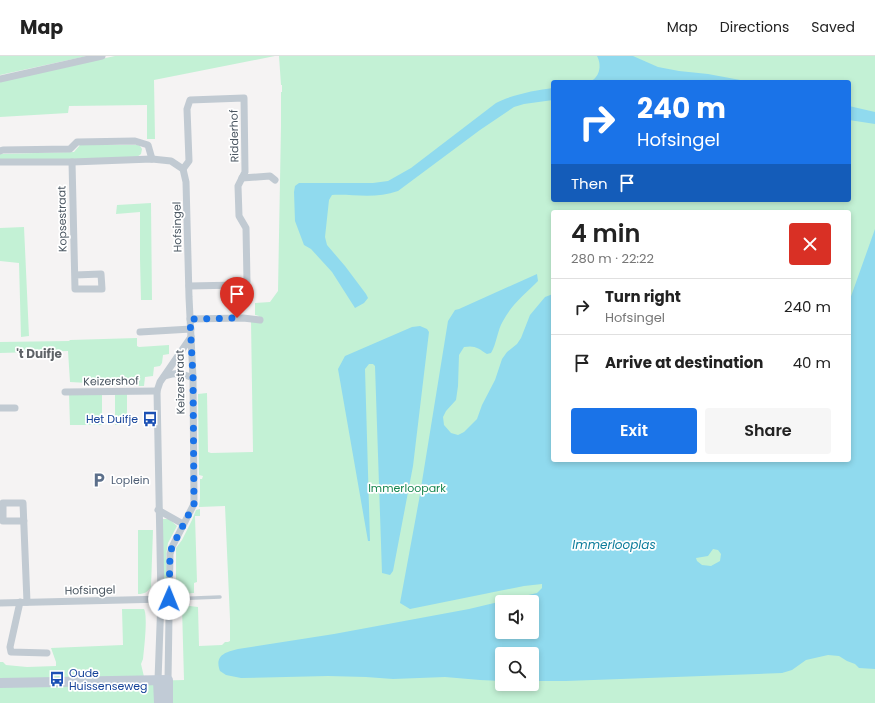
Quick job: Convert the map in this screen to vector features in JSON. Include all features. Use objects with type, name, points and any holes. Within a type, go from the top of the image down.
[{"type":"street","points":[[0,79],[102,56]]},
{"type":"street","name":"Ridderhof","points":[[183,169],[189,161],[187,109],[190,100],[244,98],[245,172],[238,186],[239,216],[246,228],[247,282],[238,285],[189,286]]},
{"type":"street","points":[[0,151],[70,148],[77,142],[135,141],[148,145],[152,159]]},
{"type":"street","points":[[0,162],[72,162],[152,159],[171,161],[183,169]]},
{"type":"street","name":"Kopsestraat","points":[[72,162],[74,274]]},
{"type":"street","name":"Hofsingel","points":[[183,169],[186,182],[191,333]]},
{"type":"street","name":"Ridderhof","points":[[242,178],[270,176],[275,180]]},
{"type":"street","points":[[190,319],[243,318],[260,320]]},
{"type":"street","points":[[140,332],[191,333]]},
{"type":"street","name":"Keizerstraat","points":[[168,703],[163,680],[158,510],[157,391],[160,382],[191,333]]},
{"type":"street","name":"Keizerstraat","points":[[158,703],[163,680],[169,599],[170,554],[172,547],[194,504],[193,378],[191,333]]},
{"type":"street","points":[[165,376],[180,373],[193,378]]},
{"type":"street","name":"Keizershof","points":[[65,392],[157,391]]},
{"type":"street","points":[[0,408],[15,408]]},
{"type":"street","points":[[158,510],[184,524]]},
{"type":"street","points":[[24,521],[23,602],[10,647],[11,652],[47,653]]},
{"type":"street","name":"Hofsingel","points":[[0,603],[169,599]]},
{"type":"street","points":[[0,683],[84,680],[163,680]]},
{"type":"lane","points":[[169,599],[220,597]]},
{"type":"green space","points":[[0,56],[87,56],[0,75]]},
{"type":"green space","points":[[115,56],[275,56],[154,80],[155,139],[147,139],[147,105],[69,106],[68,113],[0,117],[0,81]]},
{"type":"green space","name":"Immerloopark","points":[[279,56],[875,56],[875,703],[0,703],[0,662],[3,662],[6,665],[27,667],[56,666],[51,648],[123,645],[122,609],[144,609],[146,618],[143,659],[141,664],[145,681],[184,680],[182,607],[198,607],[199,646],[222,645],[225,642],[230,641],[225,506],[199,507],[200,479],[202,479],[203,476],[199,475],[198,394],[207,393],[208,452],[253,452],[251,321],[256,320],[259,316],[255,315],[255,303],[270,302],[278,291],[282,92]]},
{"type":"green space","points":[[80,145],[138,145],[142,149],[141,154],[137,157],[0,162],[0,154],[74,152]]},
{"type":"green space","points":[[151,203],[152,300],[141,300],[140,212],[116,214],[117,205]]},
{"type":"green space","points":[[24,227],[29,336],[21,337],[19,263],[0,261],[0,228]]},
{"type":"green space","points":[[137,338],[137,346],[139,347],[169,345],[169,354],[163,355],[160,366],[154,367],[153,376],[145,377],[144,386],[89,386],[88,383],[70,382],[68,351],[0,353],[0,342]]},
{"type":"green space","points":[[115,393],[127,393],[127,424],[115,425]]},
{"type":"green space","points":[[69,394],[102,394],[102,425],[70,425]]},
{"type":"green space","points":[[200,509],[200,516],[195,516],[197,582],[194,583],[194,593],[179,594],[176,590],[176,548],[182,540],[196,510]]},
{"type":"green space","points":[[162,519],[169,519],[177,526],[168,543],[166,556],[167,581],[163,581]]},
{"type":"green space","points":[[138,530],[153,530],[151,587],[142,594],[138,594]]},
{"type":"water","points":[[597,56],[633,56],[658,67],[740,80],[593,80],[596,78],[599,71],[599,60]]},
{"type":"water","points":[[551,88],[551,100],[514,107],[480,130],[398,191],[373,196],[332,195],[329,200],[325,237],[327,245],[345,266],[368,298],[364,303],[355,308],[332,272],[311,249],[304,245],[295,221],[295,186],[299,183],[373,183],[388,181],[411,168],[496,103],[524,93]]},
{"type":"water","points":[[851,106],[875,112],[875,124],[851,120]]},
{"type":"water","name":"Immerlooplas","points":[[875,229],[875,669],[859,668],[855,664],[839,656],[828,655],[806,660],[792,670],[782,673],[539,681],[539,647],[495,647],[495,681],[445,677],[393,679],[328,676],[241,678],[226,675],[220,671],[219,661],[222,655],[238,649],[334,634],[495,603],[495,639],[539,639],[539,595],[528,595],[537,593],[542,588],[542,584],[524,586],[410,609],[400,603],[419,500],[448,321],[455,310],[537,274],[538,281],[506,315],[491,353],[487,354],[481,350],[468,346],[464,347],[459,355],[456,400],[446,411],[443,417],[444,425],[451,433],[458,435],[464,432],[477,419],[482,405],[495,380],[502,359],[521,338],[530,315],[545,297],[551,295],[551,462],[851,462],[851,296]],"holes":[[[713,549],[718,550],[721,554],[720,561],[711,566],[702,565],[696,558],[708,556]]]},
{"type":"water","points":[[420,326],[427,329],[429,332],[413,466],[393,571],[390,575],[382,573],[375,366],[373,364],[369,364],[365,369],[370,541],[368,541],[338,369],[345,356],[412,327]]},
{"type":"place","name":"Het Duifje","points":[[150,419]]},
{"type":"place","name":"Loplein","points":[[99,480]]},
{"type":"place","name":"Oude Huissenseweg","points":[[57,679]]},
{"type":"district","name":"'t Duifje","points":[[39,353]]},
{"type":"route","points":[[169,599],[170,554],[172,547],[194,504],[193,378],[190,319],[237,318]]}]
